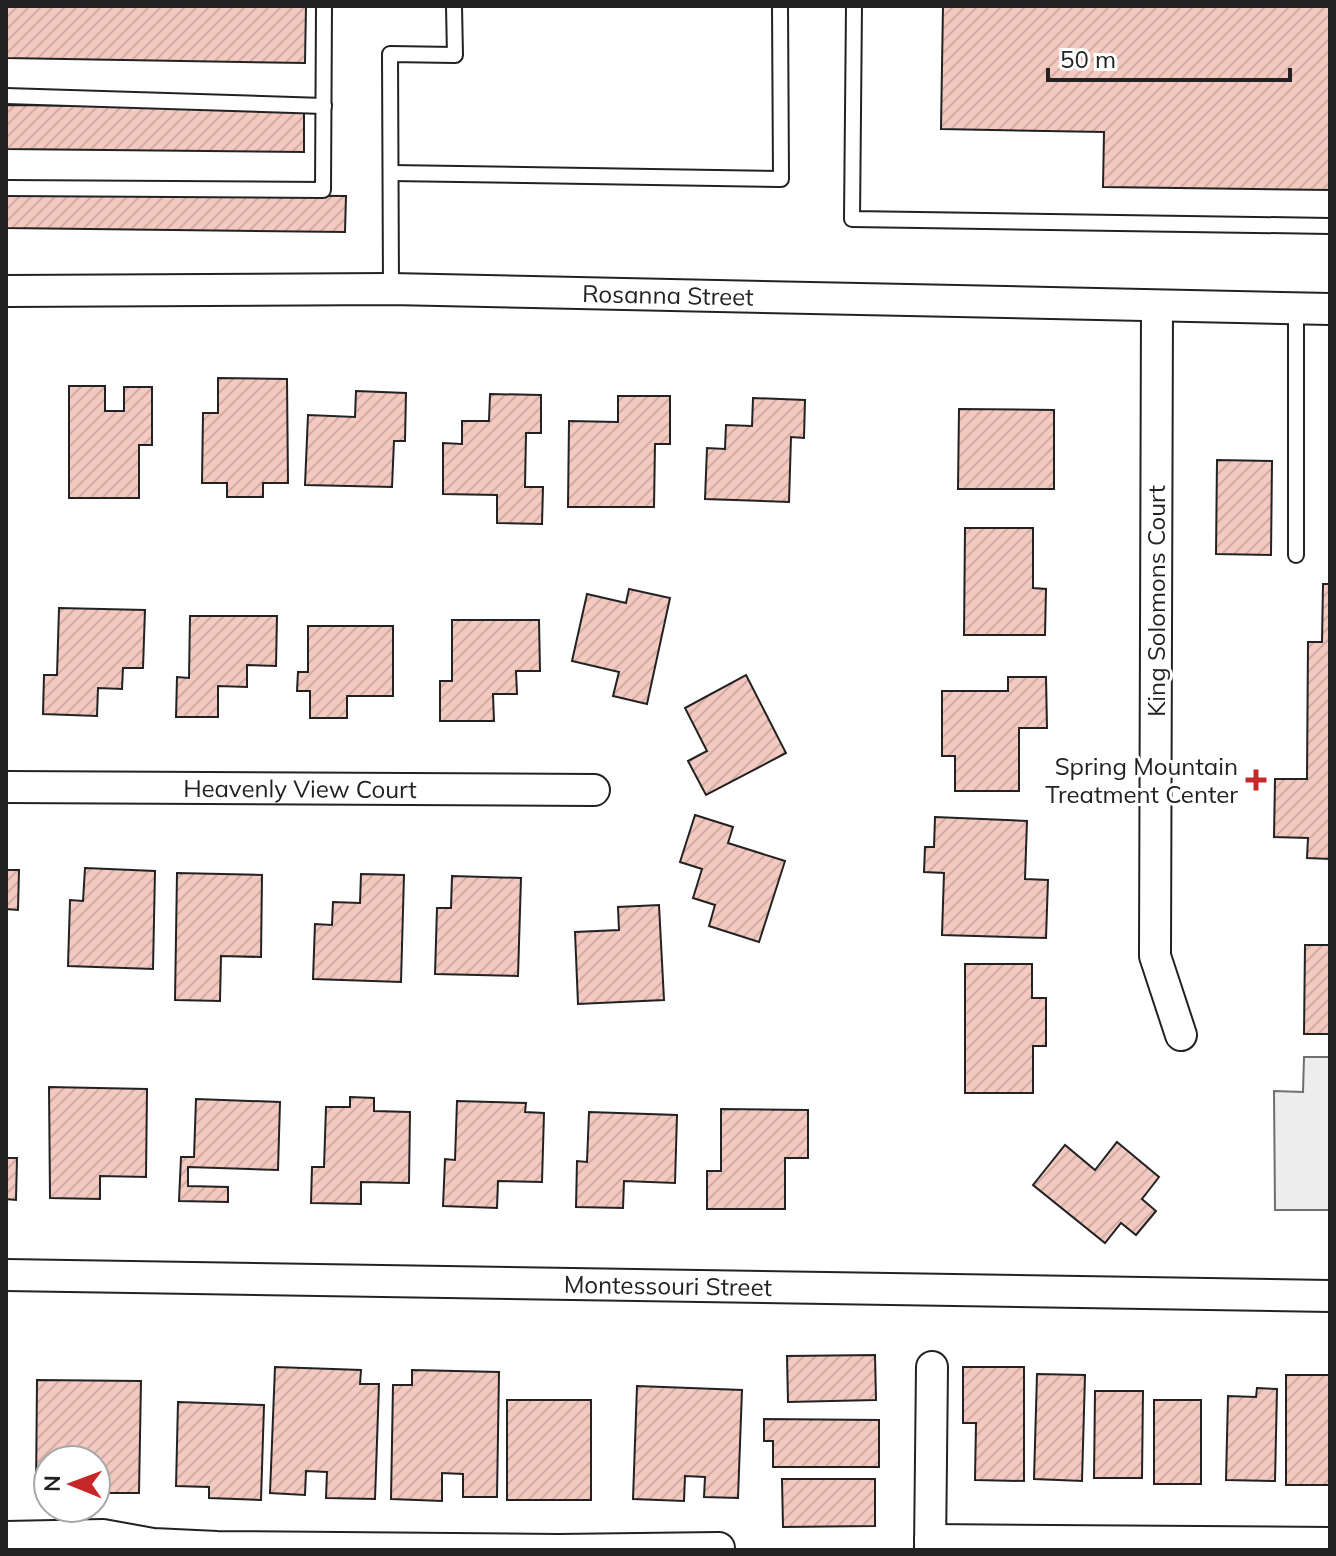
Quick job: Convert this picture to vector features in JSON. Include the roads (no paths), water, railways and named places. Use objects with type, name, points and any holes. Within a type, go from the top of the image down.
[{"type":"street","name":"Rosanna Street","points":[[6,291],[391,289],[1330,309]]},
{"type":"street","name":"King Solomons Court","points":[[1157,307],[1155,956],[1181,1035]]},
{"type":"street","name":"Heavenly View Court","points":[[6,787],[594,790]]},
{"type":"street","name":"Montessouri Street","points":[[6,1275],[1330,1296]]},
{"type":"street","points":[[932,1367],[930,1545],[1330,1543]]},
{"type":"street","points":[[6,1537],[103,1535],[153,1547],[719,1548]]},
{"type":"lane","points":[[6,188],[323,190],[324,6]]},
{"type":"lane","points":[[391,289],[390,54],[455,55],[454,6]]},
{"type":"lane","points":[[391,173],[781,179],[780,6]]},
{"type":"lane","points":[[854,6],[852,219],[1330,226]]},
{"type":"lane","points":[[6,96],[324,106]]},
{"type":"lane","points":[[1296,309],[1296,555]]},
{"type":"place","name":"Spring Mountain Treatment Center","points":[[1256,780]]}]
